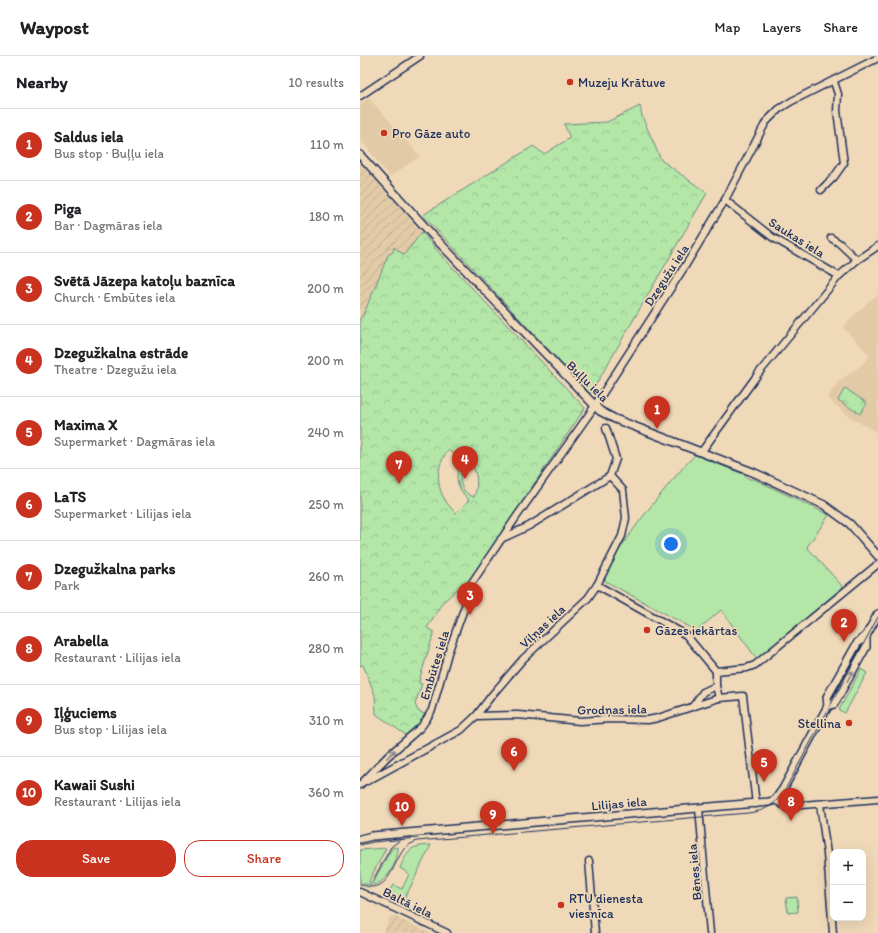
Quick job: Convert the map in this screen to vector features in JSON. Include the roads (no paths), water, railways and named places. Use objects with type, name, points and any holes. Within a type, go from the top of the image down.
[{"type":"street","points":[[360,96],[420,56]]},
{"type":"street","name":"Dzegužu iela","points":[[500,540],[594,406],[688,263],[725,200],[766,122],[772,115],[792,101],[834,82],[878,58]]},
{"type":"street","points":[[821,190],[834,178],[844,163],[837,110],[838,94],[834,82]]},
{"type":"street","name":"Buļļu iela","points":[[360,155],[446,251],[600,411],[615,419],[702,451],[755,473],[835,512],[850,524],[878,556]]},
{"type":"street","name":"Saukas iela","points":[[725,200],[772,237],[839,276]]},
{"type":"street","points":[[831,238],[839,243],[857,260]]},
{"type":"street","points":[[702,451],[758,374],[839,276],[857,260],[878,246]]},
{"type":"street","points":[[500,540],[529,526],[610,476],[616,458],[606,428]]},
{"type":"street","name":"Viļņas iela","points":[[362,784],[462,730],[476,716],[492,694],[523,659],[578,608],[597,585],[622,536],[626,518],[623,490],[610,476]]},
{"type":"street","name":"Embūtes iela","points":[[362,784],[388,756],[421,727],[432,710],[448,653],[471,590],[471,584],[500,540]]},
{"type":"street","points":[[716,670],[746,668],[755,665],[878,564]]},
{"type":"street","points":[[597,585],[686,635],[716,670],[716,686],[719,698]]},
{"type":"street","points":[[878,614],[866,636],[858,642],[827,697],[828,706],[793,771],[774,800],[783,806],[789,806],[878,799]]},
{"type":"street","points":[[693,706],[703,692],[716,686]]},
{"type":"street","name":"Grodņas iela","points":[[476,716],[518,715],[580,721],[610,719],[648,720],[719,698],[743,696],[756,804]]},
{"type":"street","name":"Lilijas iela","points":[[360,839],[385,835],[756,804],[774,800]]},
{"type":"street","points":[[820,804],[827,854],[833,933]]},
{"type":"street","name":"Bēnes iela","points":[[699,808],[710,933]]},
{"type":"street","points":[[589,860],[595,933]]},
{"type":"street","name":"Baltā iela","points":[[360,892],[447,933]]},
{"type":"tram line","points":[[360,884],[370,887],[384,883],[404,849],[408,845],[417,841],[748,813],[770,806],[779,798],[786,788],[878,617]]},
{"type":"tram line","points":[[360,845],[373,842],[418,838]]},
{"type":"tram line","points":[[373,880],[391,847],[400,840]]},
{"type":"place","name":"Muzeju Krātuve","points":[[570,82]]},
{"type":"place","name":"Pro Gāze auto","points":[[384,133]]},
{"type":"place","name":"Saldus iela","points":[[657,429]]},
{"type":"place","name":"Dzegužkalna estrāde","points":[[465,479]]},
{"type":"place","name":"Dzegužkalna parks","points":[[399,484]]},
{"type":"place","name":"Svētā Jāzepa katoļu baznīca","points":[[470,615]]},
{"type":"place","name":"Gāzes iekārtas","points":[[647,630]]},
{"type":"place","name":"Piga","points":[[844,642]]},
{"type":"place","name":"Stellina","points":[[849,723]]},
{"type":"place","name":"LaTS","points":[[514,771]]},
{"type":"place","name":"Maxima X","points":[[764,782]]},
{"type":"place","name":"Arabella","points":[[791,821]]},
{"type":"place","name":"Kawaii Sushi","points":[[402,826]]},
{"type":"place","name":"Iļģuciems","points":[[493,834]]},
{"type":"place","name":"RTU dienesta viesnīca","points":[[561,905]]}]
